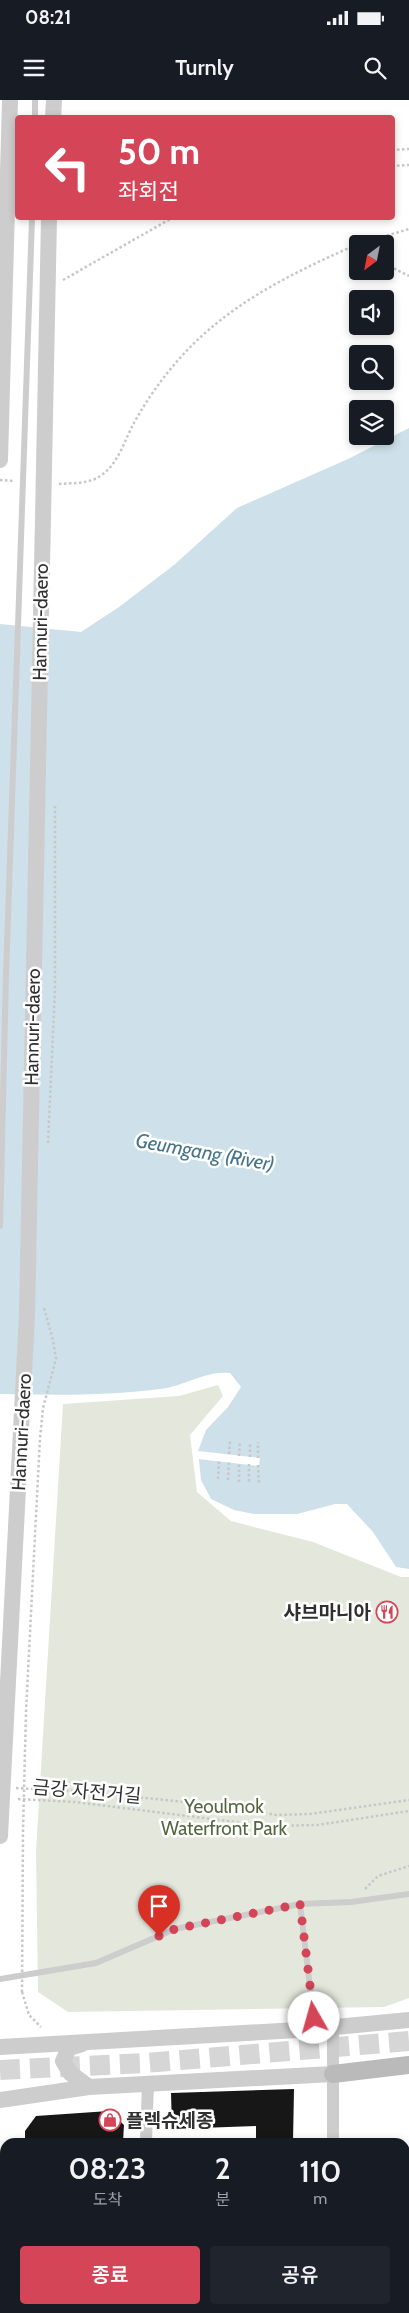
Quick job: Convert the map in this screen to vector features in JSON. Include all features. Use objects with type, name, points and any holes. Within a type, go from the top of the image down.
[{"type":"main road","points":[[333,2074],[409,2065]]},
{"type":"street","points":[[0,460],[10,100]]},
{"type":"street","points":[[53,115],[54,100]]},
{"type":"street","name":"Hannuri-daero","points":[[0,1836],[27,1315],[48,220]]},
{"type":"street","points":[[0,2047],[315,2029],[409,2020]]},
{"type":"street","points":[[333,2138],[334,2027]]},
{"type":"street","points":[[86,2043],[69,2048],[63,2061],[70,2073],[90,2087]]},
{"type":"street","points":[[0,2100],[90,2087],[333,2074]]},
{"type":"street","points":[[146,2138],[148,2084]]},
{"type":"lane","points":[[35,100],[35,115]]},
{"type":"lane","points":[[0,1226],[6,975],[32,220]]},
{"type":"lane","points":[[0,1979],[96,1962],[175,1929],[300,1904],[351,1902],[409,1894]]},
{"type":"lane","points":[[300,1904],[315,2029]]},
{"type":"path","points":[[395,150],[409,149]]},
{"type":"path","points":[[395,166],[409,165]]},
{"type":"path","points":[[63,280],[168,220]]},
{"type":"path","points":[[387,235],[409,228]]},
{"type":"path","points":[[52,483],[80,483],[93,480],[103,474],[116,458],[148,400],[174,366],[199,338],[263,290],[349,248]]},
{"type":"path","points":[[394,268],[409,276]]},
{"type":"path","points":[[0,480],[17,481]]},
{"type":"path","points":[[229,1454],[230,1441]]},
{"type":"path","points":[[239,1456],[240,1441]]},
{"type":"path","points":[[250,1442],[250,1456]]},
{"type":"path","points":[[258,1442],[258,1458]]},
{"type":"path","points":[[218,1479],[219,1461]]},
{"type":"path","points":[[228,1480],[229,1462]]},
{"type":"path","points":[[239,1464],[239,1482]]},
{"type":"path","points":[[249,1464],[249,1483]]},
{"type":"path","points":[[258,1465],[258,1484]]},
{"type":"path","points":[[11,1787],[75,1791],[216,1805],[276,1815],[310,1814],[409,1800]]},
{"type":"path","name":"금강 자전거길","points":[[16,1799],[85,1803],[268,1826],[318,1825],[409,1811]]},
{"type":"path","points":[[351,1902],[378,1876],[409,1866]]},
{"type":"path","points":[[22,1992],[28,2015],[41,2027]]},
{"type":"green space","name":"Yeoulmok Waterfront Park","points":[[218,1385],[223,1396],[190,1435],[197,1492],[231,1521],[313,1542],[401,1577],[409,1577],[409,1998],[384,2007],[68,2012],[38,1992],[36,1851],[63,1404],[179,1396]]},
{"type":"water","name":"Geumgang (River)","points":[[409,428],[409,1569],[396,1567],[373,1532],[347,1504],[335,1504],[297,1514],[254,1514],[234,1510],[211,1499],[201,1480],[198,1451],[206,1430],[228,1407],[241,1387],[230,1373],[212,1374],[160,1389],[120,1393],[0,1394],[0,624],[81,632],[119,607],[174,565],[237,508],[376,445],[394,445],[394,436]]},
{"type":"pier","points":[[198,1451],[260,1458],[259,1466],[198,1459]]},
{"type":"building","points":[[294,2089],[293,2138],[256,2138],[256,2126],[172,2129],[171,2093]]},
{"type":"building","points":[[109,2111],[124,2125],[123,2138],[25,2138],[25,2131],[36,2116]]},
{"type":"tunnel","points":[[0,2070],[145,2063],[409,2041]]},
{"type":"place","name":"샤브마니아","points":[[387,1612]]},
{"type":"place","name":"플렉슈세종","points":[[110,2120]]},
{"type":"route","points":[[159,1936],[175,1929],[300,1904],[314,2018]]}]
